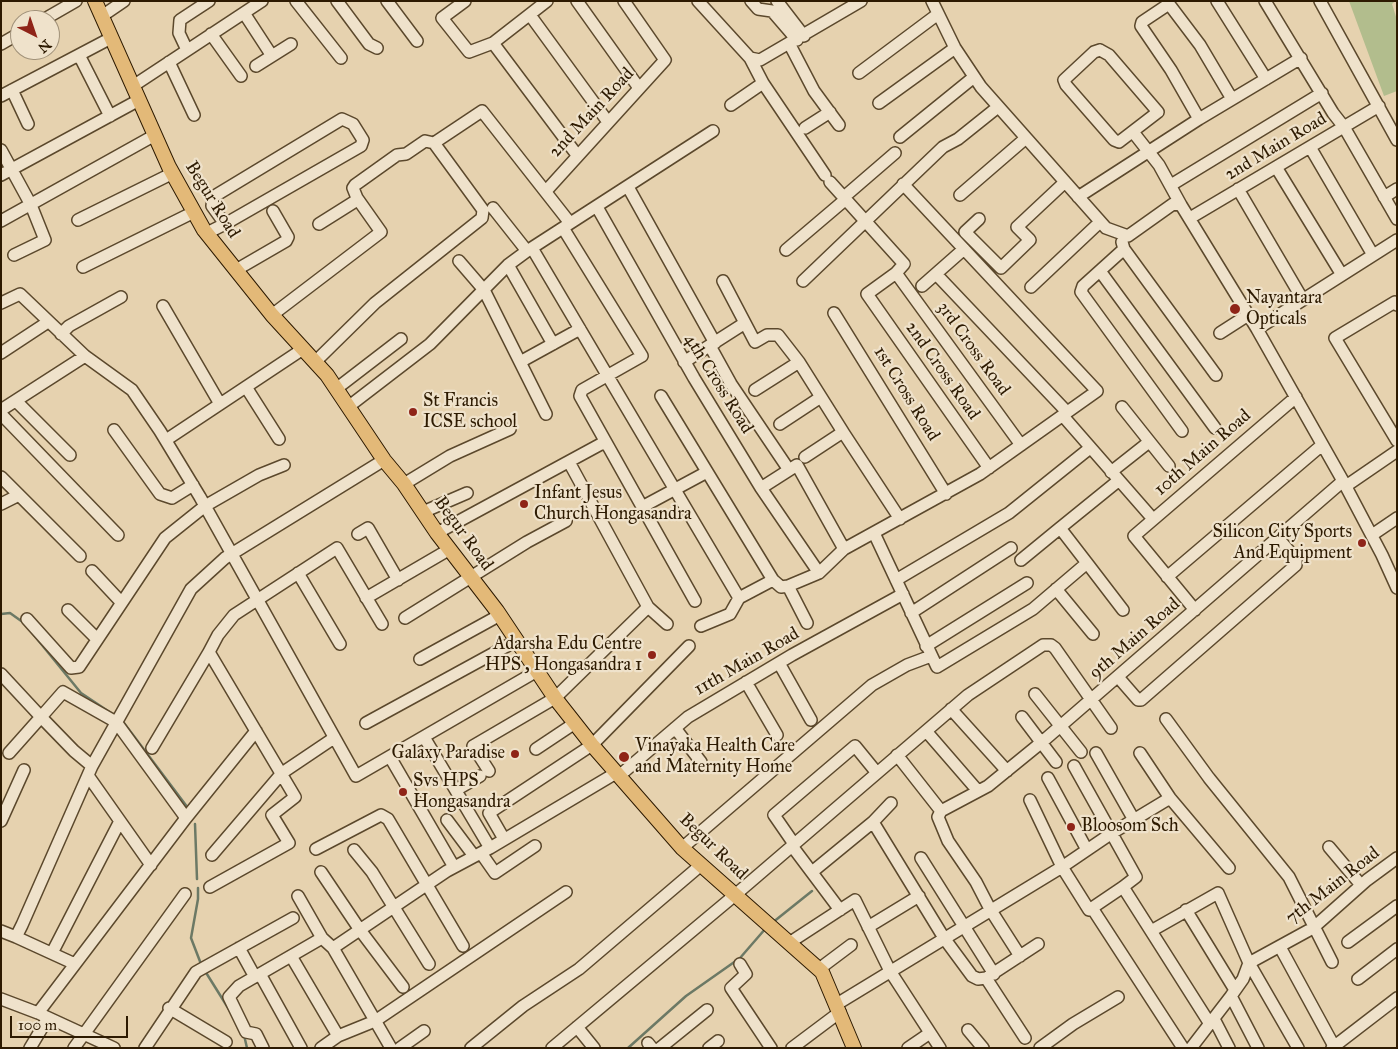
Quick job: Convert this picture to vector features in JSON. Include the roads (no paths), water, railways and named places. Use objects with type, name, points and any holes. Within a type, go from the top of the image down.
[{"type":"main road","name":"Begur Road","points":[[95,1],[173,173],[205,231],[272,315],[315,362],[336,389],[384,460],[404,484],[437,533],[500,615],[555,698],[592,746],[682,848],[819,969],[838,1008],[854,1048]]},
{"type":"street","points":[[60,10],[76,1]]},
{"type":"street","points":[[102,16],[124,1]]},
{"type":"street","points":[[187,50],[179,33],[180,20],[209,1]]},
{"type":"street","points":[[133,86],[262,1]]},
{"type":"street","points":[[296,1],[341,58]]},
{"type":"street","points":[[337,1],[368,44],[377,48]]},
{"type":"street","points":[[387,1],[417,41]]},
{"type":"street","points":[[465,1],[442,18],[469,52],[493,43],[533,8],[547,1]]},
{"type":"street","points":[[577,1],[639,88]]},
{"type":"street","name":"2nd Main Road","points":[[546,191],[665,60],[624,1]]},
{"type":"street","points":[[698,1],[750,58],[763,82],[828,179],[866,219],[904,264],[896,273]]},
{"type":"street","points":[[751,1],[758,9],[772,11],[797,40]]},
{"type":"street","points":[[777,1],[797,40],[814,91],[840,125]]},
{"type":"street","points":[[750,58],[760,60],[797,40],[846,5],[861,1]]},
{"type":"street","points":[[932,1],[955,48],[974,77],[998,107],[1106,228],[1128,236],[1173,204],[1181,205]]},
{"type":"street","points":[[1217,1],[1266,79]]},
{"type":"street","points":[[1265,1],[1344,126],[1397,219]]},
{"type":"street","points":[[1320,1],[1397,140]]},
{"type":"street","points":[[1199,119],[1141,26],[1142,22],[1170,2],[1200,45],[1232,99]]},
{"type":"street","points":[[533,8],[608,122]]},
{"type":"street","points":[[244,13],[272,56]]},
{"type":"street","points":[[859,73],[938,14]]},
{"type":"street","points":[[211,34],[241,76]]},
{"type":"street","points":[[1,96],[111,38]]},
{"type":"street","points":[[493,43],[577,155]]},
{"type":"street","points":[[256,66],[291,44]]},
{"type":"street","points":[[879,103],[955,48]]},
{"type":"street","points":[[1100,50],[1109,55],[1158,112],[1133,132],[1119,142],[1114,140],[1066,85],[1064,80],[1067,75],[1094,52],[1100,50]]},
{"type":"street","points":[[80,55],[110,116]]},
{"type":"street","points":[[1078,197],[1199,119],[1301,58]]},
{"type":"street","points":[[169,62],[194,115]]},
{"type":"street","points":[[900,137],[974,77]]},
{"type":"street","points":[[731,105],[763,82]]},
{"type":"street","points":[[12,90],[28,124]]},
{"type":"street","points":[[1171,185],[1322,93]]},
{"type":"street","points":[[6,172],[140,100]]},
{"type":"street","name":"2nd Main Road","points":[[1190,218],[1379,106]]},
{"type":"street","points":[[803,281],[902,184],[943,147],[958,139],[998,107]]},
{"type":"street","points":[[434,143],[482,110],[546,191],[642,356],[582,390],[580,396],[695,601]]},
{"type":"street","points":[[805,128],[830,112]]},
{"type":"street","points":[[205,231],[222,220],[361,146],[363,140],[353,124],[342,119],[214,197],[212,202],[222,220]]},
{"type":"street","points":[[348,407],[430,344],[508,266],[530,249],[713,131]]},
{"type":"street","points":[[1133,132],[1171,185],[1181,205],[1257,329],[1345,483],[1396,584]]},
{"type":"street","points":[[1,221],[155,135]]},
{"type":"street","points":[[960,195],[1026,138]]},
{"type":"street","points":[[272,315],[381,232],[357,198],[353,188],[354,185],[397,155],[406,154],[425,141],[434,143],[483,210],[482,218],[392,288],[315,362]]},
{"type":"street","points":[[1310,147],[1373,255]]},
{"type":"street","points":[[1,150],[6,172],[31,205],[45,240],[14,255]]},
{"type":"street","points":[[786,250],[895,152]]},
{"type":"street","points":[[1276,167],[1342,275]]},
{"type":"street","points":[[78,220],[173,173]]},
{"type":"street","points":[[979,219],[965,232],[1001,268],[1030,240],[1017,227],[1064,182]]},
{"type":"street","points":[[660,396],[772,580],[781,587],[819,573],[844,549],[946,494],[989,468],[1097,391],[902,184]]},
{"type":"street","points":[[628,187],[713,344],[731,384],[789,470]]},
{"type":"street","points":[[1384,197],[1397,189]]},
{"type":"street","points":[[1238,190],[1303,300]]},
{"type":"street","points":[[319,224],[357,198]]},
{"type":"street","name":"4th Cross Road","points":[[597,207],[684,362],[761,488],[819,573]]},
{"type":"street","points":[[493,208],[530,249],[609,376],[739,598]]},
{"type":"street","points":[[236,270],[288,237],[273,211]]},
{"type":"street","points":[[83,268],[194,212]]},
{"type":"street","points":[[1030,287],[1100,222]]},
{"type":"street","points":[[1122,234],[1124,250],[1216,375]]},
{"type":"street","points":[[1257,329],[1397,240]]},
{"type":"street","points":[[922,286],[964,249]]},
{"type":"street","points":[[1124,250],[1083,286],[1081,292],[1182,431]]},
{"type":"street","points":[[459,261],[484,290],[546,414]]},
{"type":"street","points":[[508,266],[553,344]]},
{"type":"street","points":[[1100,271],[1215,428]]},
{"type":"street","name":"2nd Cross Road","points":[[896,273],[867,294],[989,468]]},
{"type":"street","name":"3rd Cross Road","points":[[896,273],[1021,445]]},
{"type":"street","points":[[936,274],[1065,414],[1090,448],[1153,519]]},
{"type":"street","points":[[722,281],[756,342],[768,335],[778,335],[799,362],[900,519]]},
{"type":"street","points":[[1,303],[20,294],[86,356],[132,390],[166,440],[193,485],[356,776],[537,671]]},
{"type":"street","points":[[61,334],[69,326],[121,297]]},
{"type":"street","points":[[1397,305],[1395,302],[1335,338],[1397,442]]},
{"type":"street","points":[[163,306],[220,404]]},
{"type":"street","name":"1st Cross Road","points":[[834,313],[946,494]]},
{"type":"street","points":[[1220,333],[1248,315]]},
{"type":"street","points":[[1,353],[48,322]]},
{"type":"street","points":[[684,362],[745,323]]},
{"type":"street","points":[[520,362],[580,329]]},
{"type":"street","points":[[336,389],[402,339]]},
{"type":"street","points":[[166,440],[303,349]]},
{"type":"street","points":[[1,410],[86,356]]},
{"type":"street","points":[[755,390],[799,362]]},
{"type":"street","points":[[246,387],[279,439]]},
{"type":"street","points":[[780,424],[821,397]]},
{"type":"street","name":"10th Main Road","points":[[1167,576],[1134,536],[1296,397]]},
{"type":"street","points":[[16,401],[70,455]]},
{"type":"street","points":[[1122,407],[1169,466]]},
{"type":"street","points":[[1,414],[118,535]]},
{"type":"street","points":[[404,484],[450,456],[510,429]]},
{"type":"street","points":[[114,430],[160,494],[172,498],[193,485]]},
{"type":"street","points":[[805,457],[843,432]]},
{"type":"street","points":[[1021,560],[1060,528],[1149,442]]},
{"type":"street","points":[[437,533],[601,444],[606,444]]},
{"type":"street","points":[[1195,610],[1167,576],[1322,444]]},
{"type":"street","points":[[896,580],[1009,513],[1090,448]]},
{"type":"street","points":[[1345,483],[1397,451]]},
{"type":"street","points":[[16,936],[90,771],[192,589],[231,555],[384,460]]},
{"type":"street","points":[[569,462],[648,607],[667,624]]},
{"type":"street","points":[[27,619],[71,668],[79,667],[165,538],[205,506],[259,474],[284,465]]},
{"type":"street","points":[[761,488],[797,465],[844,549]]},
{"type":"street","points":[[642,507],[707,472]]},
{"type":"street","points":[[1,477],[80,556]]},
{"type":"street","name":"9th Main Road","points":[[941,811],[978,791],[1007,771],[1278,538],[1345,483]]},
{"type":"street","points":[[423,512],[467,493]]},
{"type":"street","points":[[1,504],[19,495]]},
{"type":"street","points":[[1372,535],[1397,518]]},
{"type":"street","points":[[405,618],[527,542],[566,521]]},
{"type":"street","points":[[358,534],[368,528],[398,580]]},
{"type":"street","points":[[1060,528],[1123,610]]},
{"type":"street","points":[[874,533],[937,667],[1033,609],[1087,563]]},
{"type":"street","points":[[1118,677],[1138,700],[1141,700],[1296,565],[1296,559],[1278,538]]},
{"type":"street","points":[[152,748],[218,635],[234,615],[337,548],[382,624]]},
{"type":"street","points":[[911,613],[1011,548]]},
{"type":"street","points":[[366,598],[450,549]]},
{"type":"street","points":[[92,572],[121,602]]},
{"type":"street","points":[[298,572],[340,644]]},
{"type":"street","points":[[701,626],[730,614],[739,598],[772,580]]},
{"type":"street","points":[[682,848],[872,686],[929,651],[1028,583]]},
{"type":"street","points":[[788,586],[807,623]]},
{"type":"street","points":[[1056,589],[1093,634]]},
{"type":"street","name":"11th Main Road","points":[[332,948],[454,867],[618,775],[688,717],[779,663],[903,594]]},
{"type":"street","points":[[456,790],[484,774],[473,746],[555,698],[648,607]]},
{"type":"street","points":[[68,610],[97,639]]},
{"type":"street","points":[[420,660],[500,615]]},
{"type":"street","points":[[366,723],[516,641]]},
{"type":"street","points":[[552,1048],[735,895],[968,695],[1047,644],[1055,648],[1090,701],[1111,728]]},
{"type":"street","points":[[504,839],[489,813],[592,746],[689,646]]},
{"type":"street","points":[[209,652],[295,797],[272,815],[290,843],[210,888]]},
{"type":"street","points":[[779,663],[811,720]]},
{"type":"street","points":[[4,682],[74,751],[90,771],[120,821],[151,865]]},
{"type":"street","points":[[746,682],[777,735]]},
{"type":"street","points":[[9,753],[63,692],[116,722],[186,818]]},
{"type":"street","points":[[1035,694],[1081,752]]},
{"type":"street","points":[[951,709],[1007,771]]},
{"type":"street","points":[[1022,717],[1056,762]]},
{"type":"street","points":[[1166,718],[1208,778],[1289,877],[1313,928],[1332,962]]},
{"type":"street","points":[[536,749],[574,723]]},
{"type":"street","points":[[675,728],[701,762]]},
{"type":"street","points":[[30,1048],[43,1015],[75,964],[186,818],[256,731]]},
{"type":"street","points":[[926,731],[978,791]]},
{"type":"street","points":[[424,737],[456,790],[482,852],[495,874],[536,846]]},
{"type":"street","points":[[212,855],[282,773],[334,738]]},
{"type":"street","points":[[840,910],[793,845],[774,815],[855,746],[876,772]]},
{"type":"street","points":[[1140,752],[1170,798],[1229,868]]},
{"type":"street","points":[[1096,753],[1134,820]]},
{"type":"street","points":[[897,755],[941,811],[938,817],[948,841],[976,882],[990,909],[1020,956]]},
{"type":"street","points":[[390,757],[454,867]]},
{"type":"street","points":[[1030,800],[1062,867],[1089,910],[1136,877],[1074,766]]},
{"type":"street","points":[[1,821],[24,770]]},
{"type":"street","points":[[1048,778],[1087,850]]},
{"type":"street","points":[[792,1048],[838,1008],[890,971],[1062,867],[1112,833],[1170,798]]},
{"type":"street","points":[[812,872],[873,822],[891,803]]},
{"type":"street","points":[[316,849],[381,815],[388,819],[463,946]]},
{"type":"street","points":[[447,820],[482,852]]},
{"type":"street","points":[[52,953],[120,821]]},
{"type":"street","points":[[873,822],[944,938],[972,976],[978,979],[990,976],[1038,944]]},
{"type":"street","points":[[1330,847],[1361,885]]},
{"type":"street","points":[[354,850],[372,872],[429,964]]},
{"type":"street","points":[[921,858],[1025,1038]]},
{"type":"street","name":"7th Main Road","points":[[1249,963],[1313,928],[1361,885],[1397,858]]},
{"type":"street","points":[[471,1048],[523,1006],[579,969],[701,865]]},
{"type":"street","points":[[321,872],[360,930],[402,987]]},
{"type":"street","points":[[1123,887],[1229,1048]]},
{"type":"street","points":[[321,1048],[338,1036],[375,1021],[566,892]]},
{"type":"street","points":[[1151,931],[1218,893],[1249,963],[1298,1048]]},
{"type":"street","points":[[74,1048],[185,894]]},
{"type":"street","points":[[298,896],[322,938],[332,948],[391,1048]]},
{"type":"street","points":[[868,927],[919,896]]},
{"type":"street","points":[[789,943],[855,900],[890,971],[940,1048]]},
{"type":"street","points":[[1348,942],[1397,906]]},
{"type":"street","points":[[1092,908],[1183,1048]]},
{"type":"street","points":[[1186,910],[1233,993],[1258,1048]]},
{"type":"street","points":[[145,1048],[169,1008],[196,972],[293,918]]},
{"type":"street","points":[[1,931],[16,936],[75,964]]},
{"type":"street","points":[[263,1048],[256,1034],[246,1032],[229,997],[239,986],[322,938]]},
{"type":"street","points":[[819,969],[852,945]]},
{"type":"street","points":[[1280,947],[1303,984],[1334,1047],[1397,998]]},
{"type":"street","points":[[239,948],[301,1048]]},
{"type":"street","points":[[1358,979],[1397,949]]},
{"type":"street","points":[[291,956],[338,1036]]},
{"type":"street","points":[[1196,1046],[1233,993],[1249,963]]},
{"type":"street","points":[[740,964],[746,974],[731,988],[771,1048]]},
{"type":"street","points":[[1040,1048],[1073,1024],[1118,997]]},
{"type":"street","points":[[1,999],[43,1015],[114,1048]]},
{"type":"street","points":[[169,1008],[226,1042]]},
{"type":"street","points":[[660,1048],[707,1010]]},
{"type":"street","points":[[577,1027],[594,1048]]},
{"type":"street","points":[[968,1030],[983,1048]]},
{"type":"street","points":[[400,1048],[424,1031]]},
{"type":"street","points":[[908,1048],[930,1033]]},
{"type":"waterway","points":[[1,614],[10,613],[24,623]]},
{"type":"waterway","points":[[29,629],[81,693],[111,713]]},
{"type":"waterway","points":[[124,723],[188,808]]},
{"type":"waterway","points":[[195,824],[197,879]]},
{"type":"waterway","points":[[198,888],[198,899],[191,938],[201,964]]},
{"type":"waterway","points":[[772,923],[812,891]]},
{"type":"waterway","points":[[628,1048],[686,996],[740,958],[766,928]]},
{"type":"waterway","points":[[205,971],[230,1011]]},
{"type":"waterway","points":[[244,1035],[247,1048]]},
{"type":"place","name":"Nayantara Opticals","points":[[1235,309]]},
{"type":"place","name":"St Francis ICSE school","points":[[413,412]]},
{"type":"place","name":"Infant Jesus Church Hongasandra","points":[[524,504]]},
{"type":"place","name":"Silicon City Sports And Equipment","points":[[1362,543]]},
{"type":"place","name":"Adarsha Edu Centre HPS , Hongasandra 1","points":[[652,655]]},
{"type":"place","name":"Galaxy Paradise","points":[[515,754]]},
{"type":"place","name":"Vinayaka Health Care and Maternity Home","points":[[624,757]]},
{"type":"place","name":"Svs HPS Hongasandra","points":[[403,792]]},
{"type":"place","name":"Bloosom Sch","points":[[1071,827]]}]
